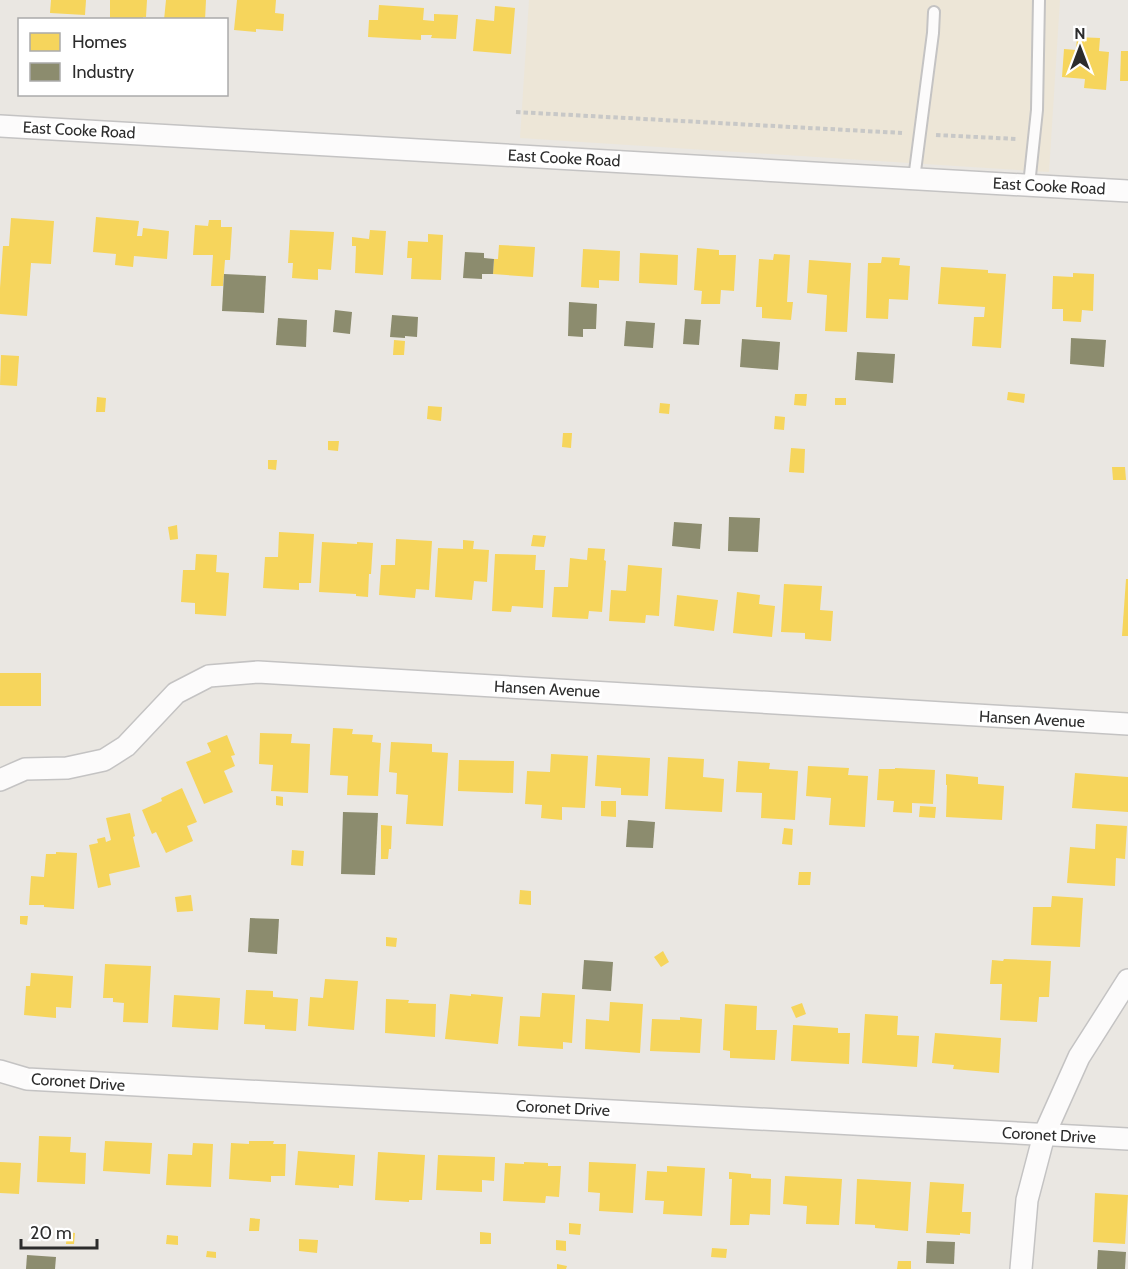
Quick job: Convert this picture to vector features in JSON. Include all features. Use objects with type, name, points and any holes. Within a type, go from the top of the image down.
[{"type":"street","name":"East Cooke Road","points":[[0,126],[1128,191]]},
{"type":"street","name":"Hansen Avenue","points":[[0,780],[25,769],[67,768],[104,760],[126,746],[176,693],[209,676],[258,672],[1128,724]]},
{"type":"street","points":[[1021,1269],[1027,1200],[1044,1135],[1079,1057],[1128,980]]},
{"type":"street","name":"Coronet Drive","points":[[0,1071],[27,1079],[1128,1139]]},
{"type":"lane","points":[[1029,185],[1037,110],[1040,0]]},
{"type":"lane","points":[[914,179],[934,12]]},
{"type":"path","points":[[516,112],[1034,140]]},
{"type":"shaded area","points":[[529,0],[1060,0],[1049,172],[520,138]]},
{"type":"building: Homes","points":[[51,0],[86,0],[85,15],[50,13]]},
{"type":"building: Homes","points":[[110,0],[147,0],[146,17],[110,18]]},
{"type":"building: Homes","points":[[166,0],[206,0],[205,18],[164,18]]},
{"type":"building: Homes","points":[[237,0],[276,0],[275,13],[284,14],[283,31],[234,30]]},
{"type":"building: Homes","points":[[379,5],[424,8],[423,20],[434,21],[434,14],[458,15],[456,39],[431,38],[432,35],[421,35],[421,40],[368,37],[369,20],[378,20]]},
{"type":"building: Homes","points":[[495,6],[515,8],[511,54],[473,51],[476,19],[494,21]]},
{"type":"building: Homes","points":[[1077,37],[1100,38],[1099,51],[1109,52],[1106,90],[1084,88],[1085,79],[1062,77],[1064,49],[1076,50]]},
{"type":"building: Homes","points":[[1121,51],[1128,51],[1128,81],[1120,81]]},
{"type":"building: Homes","points":[[96,217],[139,221],[137,236],[142,236],[143,228],[169,231],[167,259],[134,256],[133,267],[115,265],[116,254],[93,252]]},
{"type":"building: Homes","points":[[11,218],[54,221],[51,264],[31,263],[27,316],[0,314],[3,246],[9,246]]},
{"type":"building: Homes","points":[[209,220],[221,220],[221,227],[232,227],[230,260],[225,260],[223,286],[211,286],[213,255],[193,255],[195,225],[208,226]]},
{"type":"building: Homes","points":[[290,230],[334,232],[331,270],[318,269],[318,280],[292,278],[293,263],[288,263]]},
{"type":"building: Homes","points":[[370,230],[386,231],[383,275],[355,273],[356,246],[352,246],[352,237],[369,239]]},
{"type":"building: Homes","points":[[428,234],[443,235],[441,280],[411,279],[412,258],[407,258],[408,241],[428,242]]},
{"type":"building: Homes","points":[[499,245],[535,247],[533,277],[493,274],[494,259],[498,259]]},
{"type":"building: Homes","points":[[697,248],[719,250],[719,255],[736,255],[734,291],[721,290],[720,304],[701,304],[702,291],[694,290]]},
{"type":"building: Homes","points":[[583,249],[620,251],[619,281],[599,280],[599,288],[581,287]]},
{"type":"building: Homes","points":[[640,253],[678,255],[677,285],[639,283]]},
{"type":"building: Homes","points":[[774,254],[790,255],[787,302],[793,302],[791,320],[762,318],[762,307],[756,307],[759,259],[773,260]]},
{"type":"building: Homes","points":[[882,257],[900,258],[899,265],[910,266],[908,300],[889,299],[888,319],[866,318],[868,263],[881,263]]},
{"type":"building: Homes","points":[[809,260],[851,263],[847,332],[825,331],[827,295],[807,293]]},
{"type":"building: Homes","points":[[941,267],[988,270],[988,273],[1006,274],[1001,348],[972,346],[974,317],[984,317],[985,307],[938,304]]},
{"type":"building: Homes","points":[[1073,273],[1094,274],[1093,311],[1082,310],[1081,322],[1063,321],[1063,309],[1052,309],[1053,276],[1073,277]]},
{"type":"building: Homes","points":[[394,340],[405,341],[404,355],[393,355]]},
{"type":"building: Homes","points":[[1,355],[19,356],[17,386],[0,385]]},
{"type":"building: Homes","points":[[1008,392],[1025,394],[1024,403],[1007,400]]},
{"type":"building: Homes","points":[[795,394],[807,394],[806,406],[794,405]]},
{"type":"building: Homes","points":[[97,397],[106,398],[105,412],[96,412]]},
{"type":"building: Homes","points":[[835,398],[846,398],[846,405],[835,405]]},
{"type":"building: Homes","points":[[660,403],[670,404],[669,414],[659,413]]},
{"type":"building: Homes","points":[[428,406],[442,407],[441,421],[427,419]]},
{"type":"building: Homes","points":[[775,416],[785,417],[784,430],[774,429]]},
{"type":"building: Homes","points":[[563,433],[572,433],[571,448],[562,447]]},
{"type":"building: Homes","points":[[328,441],[339,441],[338,451],[328,450]]},
{"type":"building: Homes","points":[[791,448],[805,449],[804,473],[789,472]]},
{"type":"building: Homes","points":[[268,460],[277,460],[276,470],[268,469]]},
{"type":"building: Homes","points":[[1112,467],[1125,467],[1126,480],[1113,480]]},
{"type":"building: Homes","points":[[177,525],[178,539],[170,540],[168,527]]},
{"type":"building: Homes","points":[[279,532],[314,534],[311,583],[299,583],[299,590],[263,588],[265,557],[278,557]]},
{"type":"building: Homes","points":[[533,535],[546,536],[544,547],[531,546]]},
{"type":"building: Homes","points":[[396,539],[432,541],[429,590],[416,589],[415,598],[379,595],[381,565],[395,565]]},
{"type":"building: Homes","points":[[463,540],[474,541],[473,549],[489,550],[487,582],[474,581],[472,600],[435,597],[438,548],[463,549]]},
{"type":"building: Homes","points":[[322,542],[373,543],[368,597],[319,592]]},
{"type":"building: Homes","points":[[588,548],[605,549],[602,612],[589,611],[588,619],[552,617],[554,587],[568,587],[570,558],[587,560]]},
{"type":"building: Homes","points":[[196,554],[217,555],[216,572],[229,573],[226,616],[195,614],[195,603],[181,602],[183,570],[195,570]]},
{"type":"building: Homes","points":[[495,554],[536,555],[535,570],[545,570],[543,608],[512,606],[511,612],[492,611]]},
{"type":"building: Homes","points":[[628,565],[662,568],[659,616],[646,615],[645,623],[609,621],[611,590],[626,591]]},
{"type":"building: Homes","points":[[1126,579],[1128,579],[1128,636],[1122,636]]},
{"type":"building: Homes","points":[[784,584],[822,586],[820,610],[833,611],[831,641],[805,639],[805,633],[781,632]]},
{"type":"building: Homes","points":[[737,592],[760,595],[759,604],[775,606],[772,637],[733,633]]},
{"type":"building: Homes","points":[[677,595],[718,600],[714,631],[674,626]]},
{"type":"building: Homes","points":[[0,673],[41,673],[41,706],[0,706]]},
{"type":"building: Homes","points":[[333,728],[353,729],[352,734],[373,735],[372,742],[381,743],[378,796],[347,795],[348,776],[330,775]]},
{"type":"building: Homes","points":[[260,733],[292,734],[291,743],[310,744],[308,793],[271,791],[273,765],[259,764]]},
{"type":"building: Homes","points":[[227,735],[235,755],[231,756],[235,766],[224,771],[233,792],[204,804],[186,762],[211,752],[207,743]]},
{"type":"building: Homes","points":[[391,742],[432,744],[432,752],[448,753],[443,826],[406,824],[408,795],[396,794],[397,773],[389,772]]},
{"type":"building: Homes","points":[[551,754],[588,756],[585,808],[562,807],[562,820],[541,818],[542,805],[525,804],[527,771],[550,772]]},
{"type":"building: Homes","points":[[597,755],[650,758],[648,796],[621,795],[621,788],[595,786]]},
{"type":"building: Homes","points":[[668,757],[704,759],[703,777],[724,779],[722,812],[665,809]]},
{"type":"building: Homes","points":[[459,760],[514,761],[513,793],[458,791]]},
{"type":"building: Homes","points":[[738,761],[770,763],[769,769],[798,771],[795,820],[761,818],[762,793],[736,792]]},
{"type":"building: Homes","points":[[808,766],[849,768],[848,775],[868,776],[865,827],[829,825],[831,798],[806,796]]},
{"type":"building: Homes","points":[[879,769],[935,770],[933,804],[912,803],[912,813],[893,812],[894,801],[877,800]]},
{"type":"building: Homes","points":[[1075,773],[1128,777],[1128,812],[1072,808]]},
{"type":"building: Homes","points":[[946,774],[978,777],[978,784],[1004,786],[1002,820],[946,817]]},
{"type":"building: Homes","points":[[182,788],[197,822],[187,826],[193,841],[166,853],[156,832],[152,834],[142,810]]},
{"type":"building: Homes","points":[[276,796],[283,797],[283,806],[276,805]]},
{"type":"building: Homes","points":[[601,801],[616,801],[616,817],[601,816]]},
{"type":"building: Homes","points":[[920,806],[936,807],[935,818],[919,817]]},
{"type":"building: Homes","points":[[130,813],[140,867],[109,874],[111,885],[98,888],[89,845],[98,843],[97,839],[105,837],[106,842],[111,840],[106,818]]},
{"type":"building: Homes","points":[[1096,824],[1127,826],[1125,859],[1116,858],[1115,886],[1067,883],[1070,847],[1095,849]]},
{"type":"building: Homes","points":[[381,825],[392,826],[388,859],[381,859]]},
{"type":"building: Homes","points":[[784,828],[793,829],[792,845],[782,844]]},
{"type":"building: Homes","points":[[292,850],[304,851],[303,866],[291,865]]},
{"type":"building: Homes","points":[[56,852],[77,853],[74,909],[29,905],[31,876],[44,877],[46,854],[56,854]]},
{"type":"building: Homes","points":[[799,872],[811,872],[810,885],[798,885]]},
{"type":"building: Homes","points":[[520,890],[531,891],[531,905],[519,904]]},
{"type":"building: Homes","points":[[191,895],[193,911],[177,912],[175,897]]},
{"type":"building: Homes","points":[[1052,896],[1083,898],[1080,947],[1031,945],[1033,907],[1051,907]]},
{"type":"building: Homes","points":[[20,916],[28,916],[27,925],[20,924]]},
{"type":"building: Homes","points":[[386,937],[397,938],[396,947],[386,946]]},
{"type":"building: Homes","points":[[663,951],[669,962],[661,967],[654,957]]},
{"type":"building: Homes","points":[[1004,959],[1051,961],[1049,997],[1039,997],[1037,1022],[1000,1020],[1002,984],[990,984],[992,960],[1003,961]]},
{"type":"building: Homes","points":[[105,964],[151,966],[148,1023],[123,1022],[124,1003],[113,1002],[113,998],[103,998]]},
{"type":"building: Homes","points":[[31,973],[73,976],[71,1008],[56,1007],[56,1018],[24,1015],[26,986],[30,986]]},
{"type":"building: Homes","points":[[325,979],[358,981],[354,1030],[308,1026],[310,997],[323,998]]},
{"type":"building: Homes","points":[[246,990],[273,991],[273,997],[298,999],[296,1031],[265,1029],[265,1025],[244,1024]]},
{"type":"building: Homes","points":[[542,993],[575,995],[572,1043],[563,1042],[563,1049],[518,1046],[520,1016],[540,1017]]},
{"type":"building: Homes","points":[[450,994],[503,997],[498,1044],[445,1039]]},
{"type":"building: Homes","points":[[174,995],[220,998],[218,1030],[172,1027]]},
{"type":"building: Homes","points":[[386,999],[436,1004],[435,1037],[385,1033]]},
{"type":"building: Homes","points":[[610,1002],[643,1004],[640,1053],[585,1049],[586,1019],[609,1021]]},
{"type":"building: Homes","points":[[802,1003],[806,1014],[796,1018],[791,1007]]},
{"type":"building: Homes","points":[[725,1004],[757,1006],[756,1030],[777,1030],[775,1060],[730,1058],[730,1051],[723,1050]]},
{"type":"building: Homes","points":[[865,1014],[898,1016],[897,1035],[919,1036],[917,1067],[862,1063]]},
{"type":"building: Homes","points":[[680,1017],[702,1019],[700,1053],[650,1051],[652,1019],[680,1020]]},
{"type":"building: Homes","points":[[793,1025],[838,1028],[838,1033],[850,1033],[849,1064],[791,1061]]},
{"type":"building: Homes","points":[[935,1033],[1001,1038],[999,1073],[953,1069],[954,1065],[932,1063]]},
{"type":"building: Homes","points":[[39,1136],[71,1137],[70,1152],[86,1153],[85,1184],[37,1182]]},
{"type":"building: Homes","points":[[105,1141],[152,1143],[150,1174],[103,1171]]},
{"type":"building: Homes","points":[[249,1141],[274,1141],[273,1144],[286,1144],[285,1176],[271,1176],[271,1182],[229,1179],[231,1143],[249,1144]]},
{"type":"building: Homes","points":[[193,1143],[213,1144],[211,1187],[166,1185],[168,1154],[192,1155]]},
{"type":"building: Homes","points":[[298,1151],[355,1155],[353,1186],[339,1185],[339,1188],[295,1185]]},
{"type":"building: Homes","points":[[378,1152],[425,1155],[422,1200],[409,1200],[409,1202],[375,1200]]},
{"type":"building: Homes","points":[[438,1155],[495,1157],[494,1181],[482,1180],[482,1192],[436,1190]]},
{"type":"building: Homes","points":[[0,1162],[21,1163],[19,1194],[0,1193]]},
{"type":"building: Homes","points":[[524,1162],[561,1166],[559,1197],[546,1196],[545,1203],[503,1201],[505,1163],[524,1164]]},
{"type":"building: Homes","points":[[589,1162],[636,1164],[633,1213],[599,1211],[600,1193],[588,1192]]},
{"type":"building: Homes","points":[[667,1166],[705,1168],[702,1216],[663,1214],[664,1201],[645,1200],[647,1171],[667,1172]]},
{"type":"building: Homes","points":[[729,1172],[751,1174],[751,1178],[771,1179],[770,1215],[750,1214],[749,1225],[730,1225],[732,1179],[729,1179]]},
{"type":"building: Homes","points":[[785,1176],[842,1179],[839,1225],[806,1224],[807,1206],[783,1204]]},
{"type":"building: Homes","points":[[857,1179],[911,1182],[908,1231],[855,1224]]},
{"type":"building: Homes","points":[[930,1182],[964,1184],[962,1212],[971,1212],[970,1234],[926,1233]]},
{"type":"building: Homes","points":[[1095,1193],[1128,1195],[1125,1244],[1093,1242]]},
{"type":"building: Homes","points":[[250,1218],[260,1219],[259,1231],[249,1231]]},
{"type":"building: Homes","points":[[569,1223],[581,1224],[580,1235],[569,1234]]},
{"type":"building: Homes","points":[[67,1232],[75,1233],[74,1244],[66,1244]]},
{"type":"building: Homes","points":[[480,1232],[491,1233],[491,1244],[480,1244]]},
{"type":"building: Homes","points":[[167,1235],[178,1236],[178,1245],[166,1244]]},
{"type":"building: Homes","points":[[299,1239],[318,1240],[317,1253],[299,1251]]},
{"type":"building: Homes","points":[[556,1240],[566,1241],[566,1251],[556,1250]]},
{"type":"building: Homes","points":[[712,1248],[727,1249],[726,1258],[711,1257]]},
{"type":"building: Homes","points":[[207,1251],[216,1252],[216,1258],[206,1257]]},
{"type":"building: Homes","points":[[898,1261],[911,1261],[911,1269],[897,1269]]},
{"type":"building: Homes","points":[[557,1264],[567,1266],[566,1269],[557,1269]]},
{"type":"building: Industry","points":[[465,252],[484,253],[484,258],[494,259],[493,274],[482,274],[482,279],[463,278]]},
{"type":"building: Industry","points":[[224,274],[266,276],[264,313],[222,311]]},
{"type":"building: Industry","points":[[569,302],[597,304],[596,329],[583,329],[583,337],[568,336]]},
{"type":"building: Industry","points":[[335,310],[352,312],[350,334],[333,332]]},
{"type":"building: Industry","points":[[392,315],[418,317],[417,337],[390,337]]},
{"type":"building: Industry","points":[[278,318],[307,320],[306,347],[276,345]]},
{"type":"building: Industry","points":[[685,319],[701,320],[699,345],[683,344]]},
{"type":"building: Industry","points":[[626,321],[655,323],[653,348],[624,346]]},
{"type":"building: Industry","points":[[1071,338],[1106,340],[1104,367],[1070,364]]},
{"type":"building: Industry","points":[[742,339],[780,342],[778,370],[740,367]]},
{"type":"building: Industry","points":[[857,352],[895,354],[893,383],[855,380]]},
{"type":"building: Industry","points":[[729,517],[760,518],[758,552],[728,551]]},
{"type":"building: Industry","points":[[674,522],[702,524],[700,549],[672,546]]},
{"type":"building: Industry","points":[[343,812],[378,813],[375,875],[341,874]]},
{"type":"building: Industry","points":[[628,820],[655,822],[653,848],[626,847]]},
{"type":"building: Industry","points":[[250,918],[279,919],[277,954],[248,952]]},
{"type":"building: Industry","points":[[584,960],[613,962],[611,991],[582,989]]},
{"type":"building: Industry","points":[[927,1241],[955,1242],[954,1264],[926,1263]]},
{"type":"building: Industry","points":[[1098,1250],[1126,1252],[1125,1269],[1097,1269]]},
{"type":"building: Industry","points":[[27,1255],[56,1257],[55,1269],[26,1269]]}]
